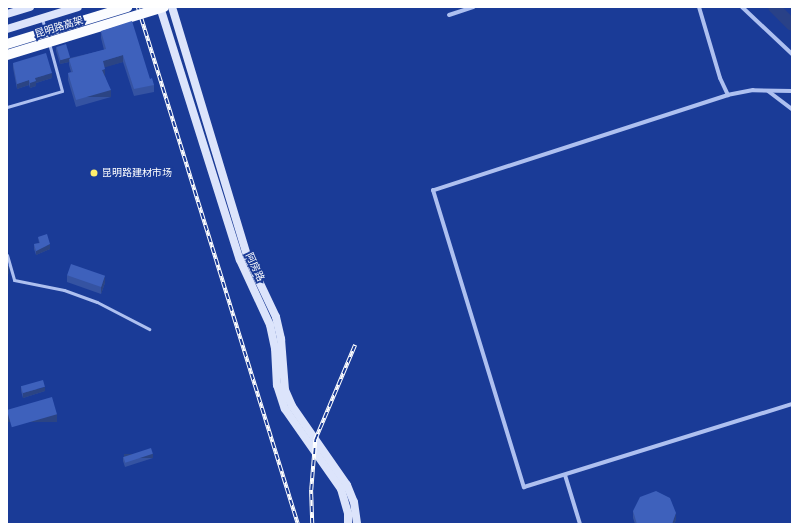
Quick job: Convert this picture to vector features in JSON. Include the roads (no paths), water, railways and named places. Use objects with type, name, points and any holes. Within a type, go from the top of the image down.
[{"type":"highway","name":"昆明路高架","points":[[7,44],[127,7]]},
{"type":"highway","name":"昆明路高架","points":[[7,55],[164,7]]},
{"type":"main road","points":[[7,14],[30,7]]},
{"type":"main road","points":[[7,29],[78,7]]},
{"type":"main road","name":"阿房路","points":[[160,7],[240,260],[270,325],[275,348],[277,385],[285,409],[341,489],[347,507],[348,524]]},
{"type":"main road","name":"阿房路","points":[[172,7],[248,258],[276,317],[281,339],[285,390],[292,406],[347,485],[354,502],[357,524]]},
{"type":"street","points":[[449,15],[474,7]]},
{"type":"street","points":[[699,7],[720,78],[728,95]]},
{"type":"street","points":[[742,7],[792,54]]},
{"type":"street","points":[[792,91],[753,90],[728,95],[433,190],[524,488],[792,404]]},
{"type":"street","points":[[768,91],[792,109]]},
{"type":"street","points":[[566,475],[580,524]]},
{"type":"lane","points":[[7,107],[62,91],[42,18]]},
{"type":"lane","points":[[7,255],[14,280],[50,286],[90,299],[123,314],[149,329]]},
{"type":"waterway","points":[[774,7],[792,25]]},
{"type":"railway","points":[[138,7],[298,524]]},
{"type":"railway","points":[[312,524],[311,490],[315,440],[355,345]]},
{"type":"place","name":"昆明路建材市场","points":[[94,173]]}]
